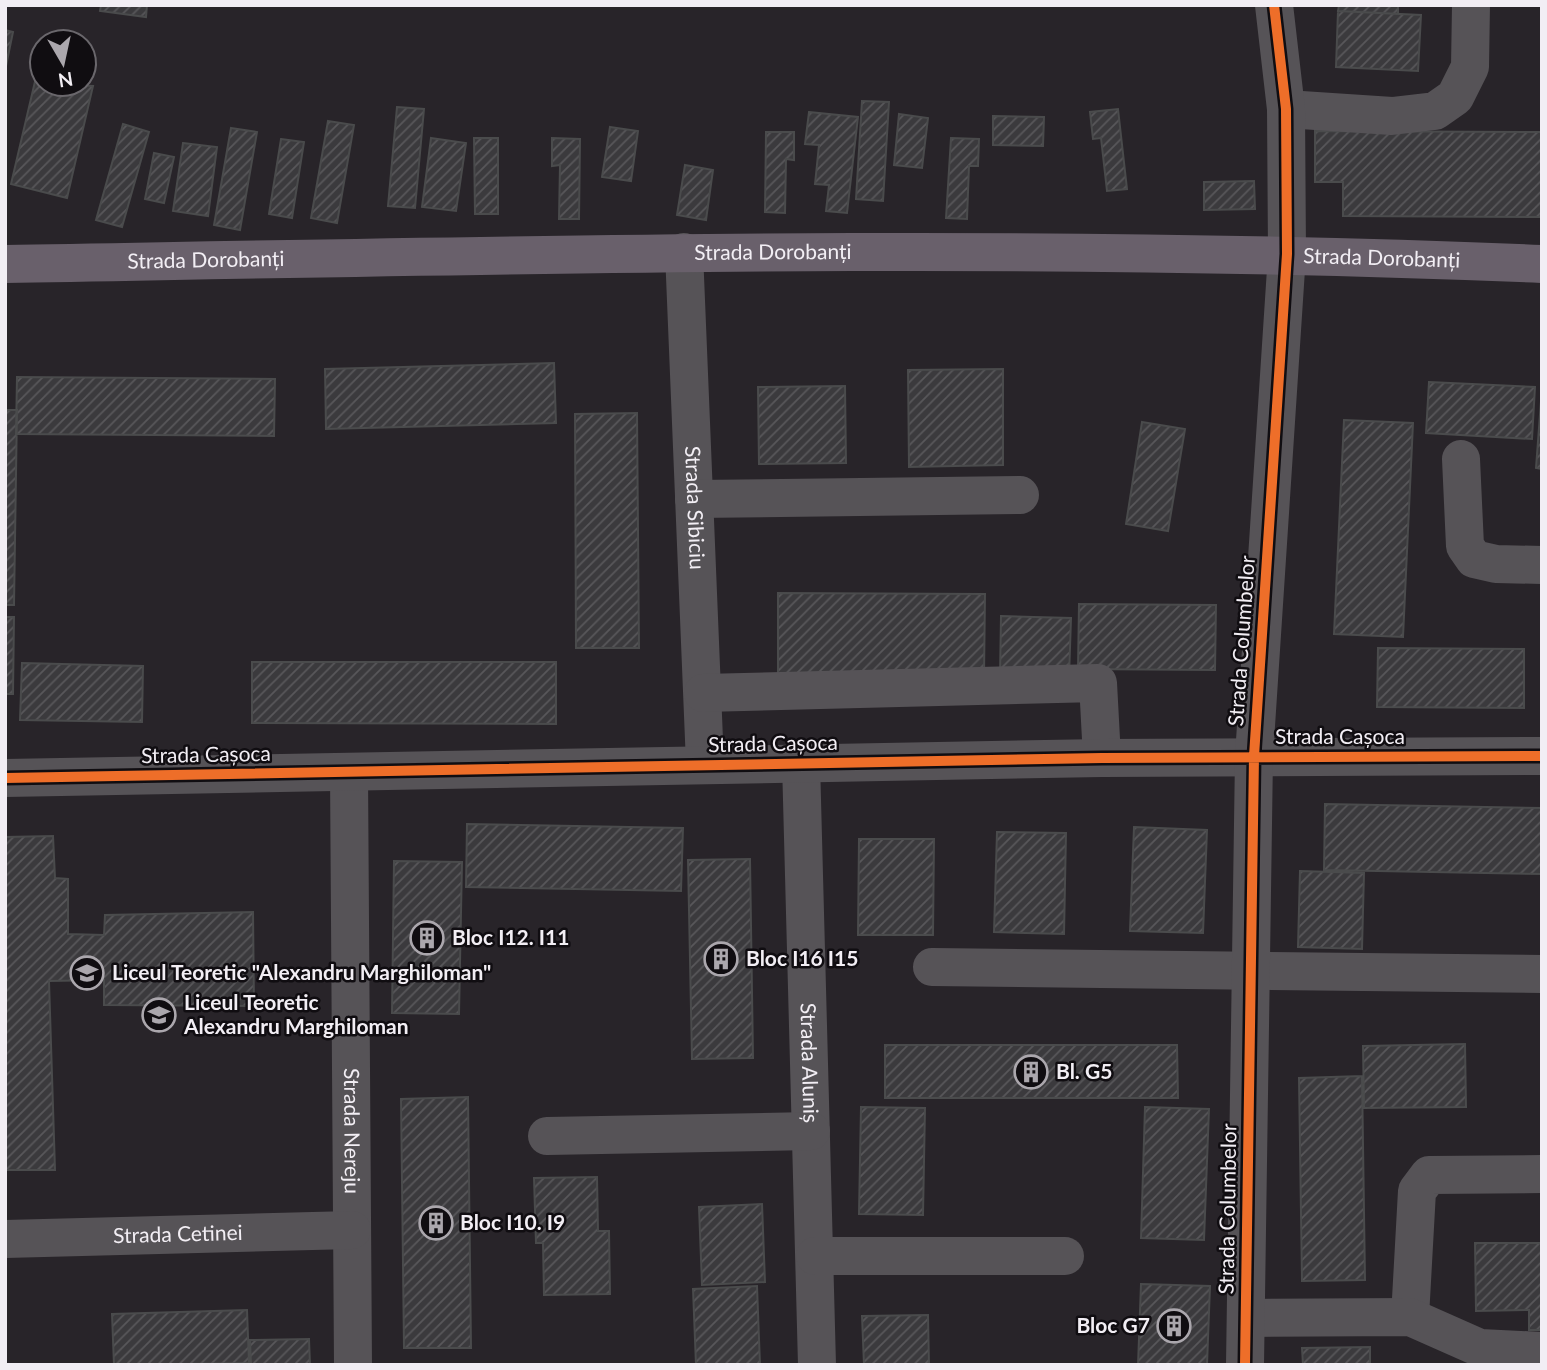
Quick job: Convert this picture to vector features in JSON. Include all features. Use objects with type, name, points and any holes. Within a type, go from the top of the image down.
[{"type":"main road","name":"Strada Dorobanți","points":[[5,264],[684,252],[1287,254],[1542,264]]},
{"type":"street","name":"Strada Columbelor","points":[[1245,1365],[1254,756],[1287,254],[1286,109],[1274,5]]},
{"type":"street","points":[[1286,109],[1392,116],[1435,111],[1455,97],[1470,67],[1471,5]]},
{"type":"street","name":"Strada Sibiciu","points":[[684,252],[705,764]]},
{"type":"street","points":[[1461,459],[1465,546],[1474,559],[1496,564],[1542,565]]},
{"type":"street","points":[[694,499],[1020,495]]},
{"type":"street","points":[[703,693],[1098,683],[1102,758]]},
{"type":"street","name":"Strada Cașoca","points":[[5,778],[801,762],[1254,756],[1542,756]]},
{"type":"street","name":"Strada Aluniș","points":[[801,762],[817,1365]]},
{"type":"street","name":"Strada Nereju","points":[[349,772],[353,1365]]},
{"type":"street","points":[[932,967],[1542,974]]},
{"type":"street","points":[[547,1136],[811,1131]]},
{"type":"street","points":[[1410,1317],[1418,1191],[1429,1175],[1542,1174]]},
{"type":"street","name":"Strada Cetinei","points":[[5,1239],[352,1230]]},
{"type":"street","points":[[815,1256],[1065,1256]]},
{"type":"street","points":[[1245,1318],[1410,1317],[1480,1348],[1542,1352]]},
{"type":"building","points":[[101,5],[147,5],[146,17],[100,11]]},
{"type":"building","points":[[1339,5],[1398,5],[1398,14],[1338,11]]},
{"type":"building","points":[[1338,11],[1421,15],[1418,71],[1336,67]]},
{"type":"building","points":[[5,30],[13,32],[5,71]]},
{"type":"building","points":[[31,98],[90,98],[67,198],[11,184]]},
{"type":"building","points":[[862,101],[889,102],[883,201],[856,199]]},
{"type":"building","points":[[397,107],[424,109],[415,208],[388,206]]},
{"type":"building","points":[[1118,109],[1127,189],[1107,191],[1101,138],[1093,139],[1090,112]]},
{"type":"building","points":[[809,112],[858,117],[847,213],[826,211],[829,185],[815,184],[819,145],[805,144]]},
{"type":"building","points":[[899,114],[928,118],[922,168],[894,165]]},
{"type":"building","points":[[993,116],[1044,117],[1043,146],[993,145]]},
{"type":"building","points":[[328,121],[354,125],[337,223],[311,218]]},
{"type":"building","points":[[123,124],[149,132],[122,227],[96,220]]},
{"type":"building","points":[[610,127],[638,131],[631,181],[602,177]]},
{"type":"building","points":[[231,128],[257,132],[240,230],[214,225]]},
{"type":"building","points":[[1315,131],[1542,132],[1542,217],[1343,216],[1343,182],[1315,182]]},
{"type":"building","points":[[766,132],[794,132],[794,160],[786,159],[785,213],[765,212]]},
{"type":"building","points":[[431,138],[466,143],[456,211],[422,207]]},
{"type":"building","points":[[474,138],[498,138],[498,214],[475,214]]},
{"type":"building","points":[[552,138],[580,139],[579,219],[559,219],[560,165],[552,166]]},
{"type":"building","points":[[951,138],[979,139],[978,166],[969,166],[967,219],[946,218]]},
{"type":"building","points":[[281,139],[304,142],[292,218],[269,214]]},
{"type":"building","points":[[183,143],[217,147],[208,216],[173,211]]},
{"type":"building","points":[[154,153],[174,157],[164,203],[145,199]]},
{"type":"building","points":[[685,165],[713,170],[706,220],[677,215]]},
{"type":"building","points":[[1254,181],[1255,209],[1204,210],[1204,182]]},
{"type":"building","points":[[554,363],[556,423],[326,429],[325,369]]},
{"type":"building","points":[[1003,369],[1003,465],[909,467],[908,370]]},
{"type":"building","points":[[17,377],[275,379],[274,436],[16,434]]},
{"type":"building","points":[[1429,382],[1535,387],[1532,439],[1426,433]]},
{"type":"building","points":[[845,386],[846,463],[759,464],[758,387]]},
{"type":"building","points":[[1542,401],[1542,469],[1536,468]]},
{"type":"building","points":[[5,410],[17,410],[14,605],[5,605]]},
{"type":"building","points":[[637,413],[639,648],[576,648],[575,414]]},
{"type":"building","points":[[1344,420],[1413,423],[1403,637],[1334,634]]},
{"type":"building","points":[[1142,422],[1185,429],[1168,531],[1126,524]]},
{"type":"building","points":[[778,593],[985,594],[984,676],[778,675]]},
{"type":"building","points":[[1079,604],[1216,605],[1215,670],[1078,669]]},
{"type":"building","points":[[1001,616],[1071,618],[1069,678],[1000,676]]},
{"type":"building","points":[[5,617],[14,617],[13,694],[5,694]]},
{"type":"building","points":[[1378,648],[1524,649],[1524,708],[1377,707]]},
{"type":"building","points":[[252,662],[556,662],[556,724],[252,723]]},
{"type":"building","points":[[22,663],[143,666],[142,722],[20,720]]},
{"type":"building","points":[[1325,804],[1542,808],[1542,874],[1324,870]]},
{"type":"building","points":[[467,824],[683,828],[681,891],[466,887]]},
{"type":"building","points":[[1134,827],[1207,830],[1203,933],[1130,931]]},
{"type":"building","points":[[997,832],[1066,833],[1064,934],[994,932]]},
{"type":"building","points":[[53,836],[55,878],[68,879],[68,934],[104,935],[105,915],[253,912],[254,1006],[104,1005],[104,980],[49,981],[55,1170],[5,1170],[5,837]]},
{"type":"building","points":[[859,839],[934,839],[933,935],[858,935]]},
{"type":"building","name":"Bloc I16 I15","points":[[750,859],[753,1058],[692,1059],[688,860]]},
{"type":"building","name":"Bloc I12. I11","points":[[394,861],[462,862],[459,1014],[392,1013]]},
{"type":"building","points":[[1300,871],[1364,873],[1362,949],[1298,947]]},
{"type":"building","points":[[1465,1044],[1466,1107],[1364,1108],[1363,1046]]},
{"type":"building","name":"Bl. G5","points":[[885,1045],[1177,1045],[1178,1098],[885,1098]]},
{"type":"building","points":[[1362,1076],[1365,1280],[1302,1281],[1299,1078]]},
{"type":"building","name":"Bloc I10. I9","points":[[468,1097],[471,1348],[404,1348],[401,1099]]},
{"type":"building","points":[[861,1107],[925,1108],[923,1215],[859,1214]]},
{"type":"building","points":[[1145,1107],[1209,1109],[1204,1240],[1141,1238]]},
{"type":"building","points":[[597,1177],[598,1231],[609,1231],[610,1294],[544,1295],[543,1243],[536,1243],[534,1178]]},
{"type":"building","points":[[762,1204],[765,1282],[702,1285],[699,1207]]},
{"type":"building","points":[[1475,1243],[1542,1243],[1542,1330],[1529,1330],[1529,1310],[1476,1311]]},
{"type":"building","name":"Bloc G7","points":[[1141,1284],[1210,1286],[1207,1365],[1138,1365]]},
{"type":"building","points":[[757,1286],[760,1365],[696,1365],[693,1289]]},
{"type":"building","points":[[247,1310],[249,1363],[114,1365],[112,1314]]},
{"type":"building","points":[[928,1315],[929,1365],[864,1365],[862,1316]]},
{"type":"building","points":[[309,1339],[310,1365],[251,1365],[250,1340]]},
{"type":"building","points":[[1370,1347],[1370,1365],[1303,1365],[1302,1348]]},
{"type":"cycle path","points":[[1245,1365],[1254,756],[1287,254],[1286,109],[1274,5]]},
{"type":"cycle path","points":[[5,778],[1102,758],[1542,756]]},
{"type":"place","name":"Bloc I12. I11","points":[[427,938]]},
{"type":"place","name":"Bloc I16 I15","points":[[721,959]]},
{"type":"place","name":"Liceul Teoretic \"Alexandru Marghiloman\"","points":[[87,973]]},
{"type":"place","name":"Liceul Teoretic Alexandru Marghiloman","points":[[159,1015]]},
{"type":"place","name":"Bl. G5","points":[[1031,1072]]},
{"type":"place","name":"Bloc I10. I9","points":[[436,1223]]},
{"type":"place","name":"Bloc G7","points":[[1174,1326]]}]
